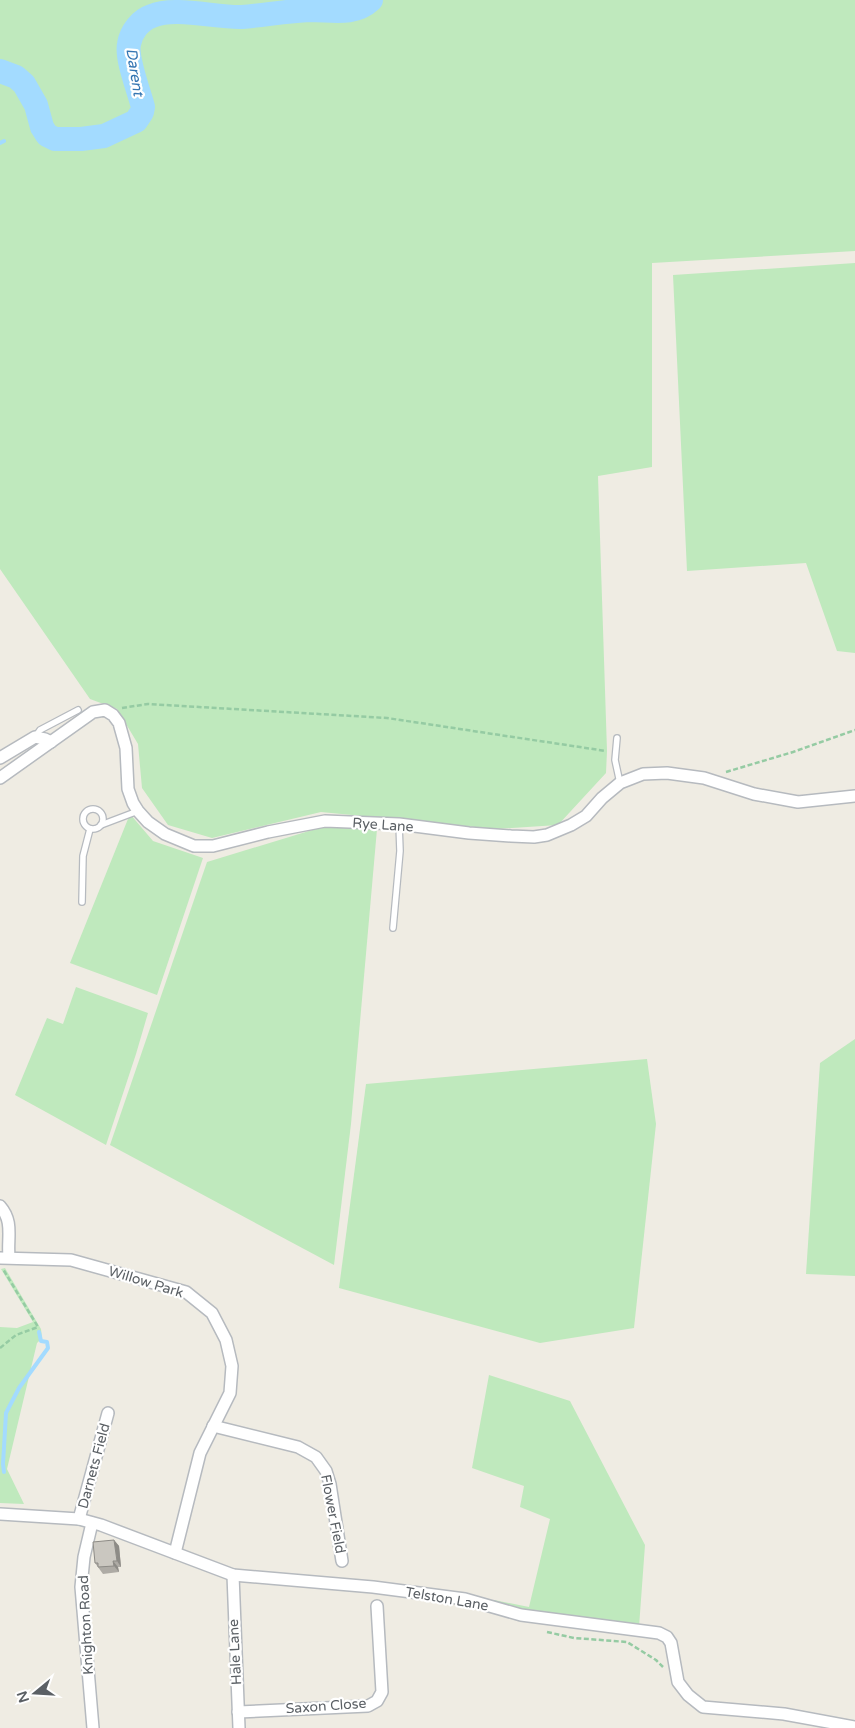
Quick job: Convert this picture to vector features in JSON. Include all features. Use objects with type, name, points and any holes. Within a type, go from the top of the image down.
[{"type":"street","points":[[0,778],[93,712],[101,710],[109,712]]},
{"type":"street","name":"Rye Lane","points":[[109,712],[117,718],[124,740],[128,789],[138,811],[148,822],[165,834],[194,846],[213,846],[268,832],[324,822],[399,824],[511,836],[547,835],[571,826],[586,816],[602,798],[620,783],[643,774],[667,774],[704,778],[754,794],[798,802],[855,796]]},
{"type":"street","points":[[1,755],[35,737],[45,738],[51,742]]},
{"type":"street","points":[[0,1206],[8,1217],[10,1224],[3,1259]]},
{"type":"street","name":"Willow Park","points":[[3,1259],[71,1260],[186,1292],[212,1313],[226,1340],[232,1366],[230,1392],[200,1453],[175,1553]]},
{"type":"street","name":"Darnets Field","points":[[79,1519],[108,1413]]},
{"type":"street","name":"Flower Field","points":[[213,1426],[298,1447],[316,1457],[326,1471],[330,1484],[342,1561]]},
{"type":"street","name":"Telston Lane","points":[[0,1514],[79,1519],[127,1534],[232,1575],[373,1587],[464,1599],[521,1615],[659,1633],[667,1637],[670,1643],[678,1682]]},
{"type":"street","name":"Knighton Road","points":[[92,1523],[84,1557],[81,1587],[93,1728]]},
{"type":"street","name":"Hale Lane","points":[[232,1575],[239,1728]]},
{"type":"street","name":"Saxon Close","points":[[238,1712],[368,1706],[377,1701],[382,1692],[377,1606]]},
{"type":"street","points":[[678,1682],[688,1695],[703,1706],[784,1714],[855,1727]]},
{"type":"lane","points":[[35,737],[40,730],[78,710]]},
{"type":"lane","points":[[617,738],[615,760],[620,783]]},
{"type":"lane","points":[[102,825],[103,818],[97,810],[90,809],[84,813],[82,820],[85,826],[90,829],[97,829],[102,825],[138,811]]},
{"type":"lane","points":[[393,928],[400,851],[399,824]]},
{"type":"lane","points":[[82,902],[84,856],[90,829]]},
{"type":"path","points":[[109,712],[117,708],[148,704],[387,718],[607,752],[615,760]]},
{"type":"path","points":[[704,778],[793,752],[855,730]]},
{"type":"path","points":[[0,1348],[16,1334],[38,1327],[3,1259]]},
{"type":"path","points":[[543,1631],[574,1638],[627,1642],[656,1660],[678,1682]]},
{"type":"green space","points":[[0,0],[855,0],[855,251],[652,263],[652,467],[598,476],[607,751],[606,773],[558,825],[496,829],[321,812],[212,838],[168,825],[142,788],[138,744],[117,709],[90,699],[0,569]]},
{"type":"green space","points":[[855,263],[855,653],[837,651],[806,563],[687,571],[673,275]]},
{"type":"green space","points":[[130,814],[153,841],[203,858],[157,995],[70,963]]},
{"type":"green space","points":[[322,827],[377,829],[351,1124],[334,1265],[110,1145],[207,862]]},
{"type":"green space","points":[[76,987],[148,1013],[106,1145],[15,1095],[47,1018],[63,1024]]},
{"type":"green space","points":[[855,1039],[855,1276],[806,1274],[820,1063]]},
{"type":"green space","points":[[647,1059],[656,1124],[634,1328],[540,1343],[339,1288],[366,1084]]},
{"type":"green space","points":[[5,1268],[41,1329],[42,1338],[37,1343],[7,1469],[24,1504],[0,1503],[0,1327],[17,1328],[33,1322],[1,1269]]},
{"type":"green space","points":[[489,1375],[570,1401],[645,1545],[639,1627],[493,1606],[494,1600],[529,1607],[550,1519],[520,1507],[524,1486],[472,1468]]},
{"type":"building","points":[[114,1540],[117,1561],[113,1561],[114,1566],[98,1567],[98,1563],[95,1563],[93,1542]]},
{"type":"waterway","name":"Darent","points":[[0,71],[16,77],[24,84],[36,105],[42,127],[47,135],[55,139],[81,139],[104,136],[136,121],[142,112],[143,107],[129,58],[129,44],[134,31],[140,23],[148,18],[161,13],[172,12],[242,17],[293,11],[342,11],[357,8],[371,0]]},
{"type":"waterway","points":[[0,143],[4,141]]},
{"type":"waterway","points":[[4,1472],[6,1413],[19,1388],[48,1348],[47,1342],[41,1341],[39,1332]]}]
